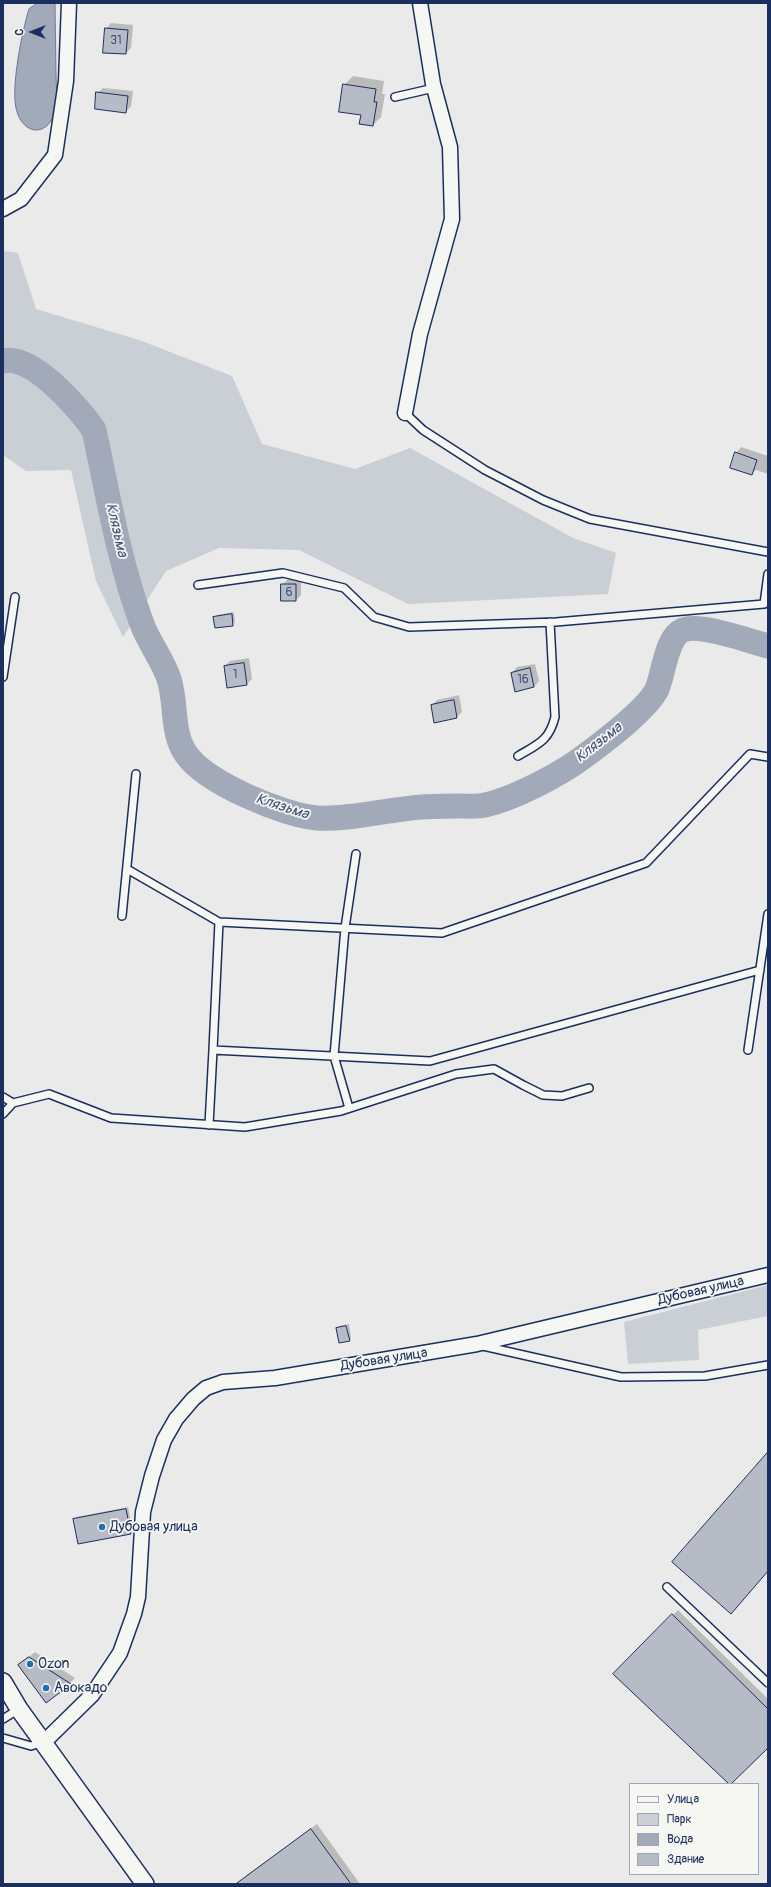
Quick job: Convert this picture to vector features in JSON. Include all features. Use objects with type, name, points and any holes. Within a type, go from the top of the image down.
[{"type":"street","points":[[3,209],[21,199],[55,154],[66,81],[69,3]]},
{"type":"street","points":[[405,414],[420,334],[452,218],[450,147],[434,88],[420,3]]},
{"type":"street","name":"Дубовая улица","points":[[44,1742],[92,1695],[120,1653],[134,1614],[138,1597],[143,1512],[152,1476],[164,1440],[176,1419],[193,1399],[206,1388],[223,1382],[275,1378],[477,1344],[768,1275]]},
{"type":"street","points":[[3,1682],[19,1709],[145,1884]]},
{"type":"lane","points":[[395,97],[434,88]]},
{"type":"lane","points":[[405,414],[423,430],[485,470],[543,500],[590,519],[768,552]]},
{"type":"lane","points":[[198,585],[283,573],[344,588],[374,617],[409,627],[550,622],[766,605],[768,574]]},
{"type":"lane","points":[[3,677],[15,596]]},
{"type":"lane","points":[[518,756],[541,743],[552,730],[555,717],[550,622]]},
{"type":"lane","points":[[126,869],[219,922],[442,933],[646,863],[750,754],[768,757]]},
{"type":"lane","points":[[122,916],[136,774]]},
{"type":"lane","points":[[349,1108],[334,1056],[345,928],[356,854]]},
{"type":"lane","points":[[748,1050],[768,914]]},
{"type":"lane","points":[[210,1125],[219,922]]},
{"type":"lane","points":[[213,1050],[430,1061],[760,970]]},
{"type":"lane","points":[[3,1114],[13,1103],[49,1094],[111,1118],[245,1127],[349,1108],[456,1074],[494,1069],[522,1086],[543,1095],[562,1096],[589,1088]]},
{"type":"lane","points":[[3,1096],[13,1103]]},
{"type":"lane","points":[[477,1344],[622,1377],[705,1376],[768,1365]]},
{"type":"lane","points":[[667,1587],[768,1683]]},
{"type":"lane","points":[[3,1719],[19,1709]]},
{"type":"lane","points":[[3,1738],[31,1746],[44,1742]]},
{"type":"green space","points":[[3,251],[18,253],[36,309],[139,340],[232,376],[262,444],[355,469],[410,448],[573,538],[616,553],[608,594],[408,604],[299,550],[219,548],[166,571],[123,637],[96,581],[71,470],[26,471],[3,455]]},
{"type":"green space","points":[[768,1285],[768,1316],[698,1330],[699,1360],[628,1364],[624,1322]]},
{"type":"water","points":[[38,3],[55,3],[57,99],[53,117],[43,129],[36,130],[30,129],[19,118],[16,108],[15,87],[20,44],[26,19],[29,9]]},
{"type":"building","points":[[105,28],[128,30],[126,54],[103,53]]},
{"type":"building","points":[[343,84],[376,89],[374,102],[377,102],[373,126],[359,124],[361,115],[339,112]]},
{"type":"building","points":[[96,92],[128,96],[126,113],[95,109]]},
{"type":"building","points":[[735,452],[757,460],[752,475],[730,468]]},
{"type":"building","points":[[281,584],[296,584],[296,601],[281,601]]},
{"type":"building","points":[[232,614],[233,626],[215,628],[213,617]]},
{"type":"building","points":[[244,663],[247,685],[227,688],[224,666]]},
{"type":"building","points":[[530,668],[534,687],[515,692],[511,673]]},
{"type":"building","points":[[454,700],[457,718],[434,723],[431,705]]},
{"type":"building","points":[[346,1326],[350,1341],[339,1343],[336,1328]]},
{"type":"building","points":[[768,1452],[768,1571],[731,1614],[672,1562]]},
{"type":"building","name":"Дубовая улица","points":[[126,1509],[131,1534],[78,1544],[73,1519]]},
{"type":"building","points":[[672,1614],[768,1709],[768,1748],[732,1783],[728,1783],[613,1674]]},
{"type":"building","points":[[29,1657],[71,1684],[46,1703],[18,1665]]},
{"type":"building","points":[[311,1829],[351,1884],[236,1884]]},
{"type":"waterway","name":"Клязьма","points":[[3,361],[14,361],[27,365],[40,374],[54,385],[78,409],[94,430],[120,553],[142,624],[169,679],[173,698],[176,727],[181,746],[196,765],[210,776],[246,796],[266,804],[302,816],[328,818],[349,817],[418,807],[479,806],[509,798],[549,779],[572,765],[612,735],[644,707],[657,689],[666,656],[673,640],[677,634],[683,630],[691,628],[713,631],[768,646]]},
{"type":"place","name":"Дубовая улица","points":[[102,1527]]},
{"type":"place","name":"Ozon","points":[[30,1664]]},
{"type":"place","name":"Авокадо","points":[[46,1688]]}]
